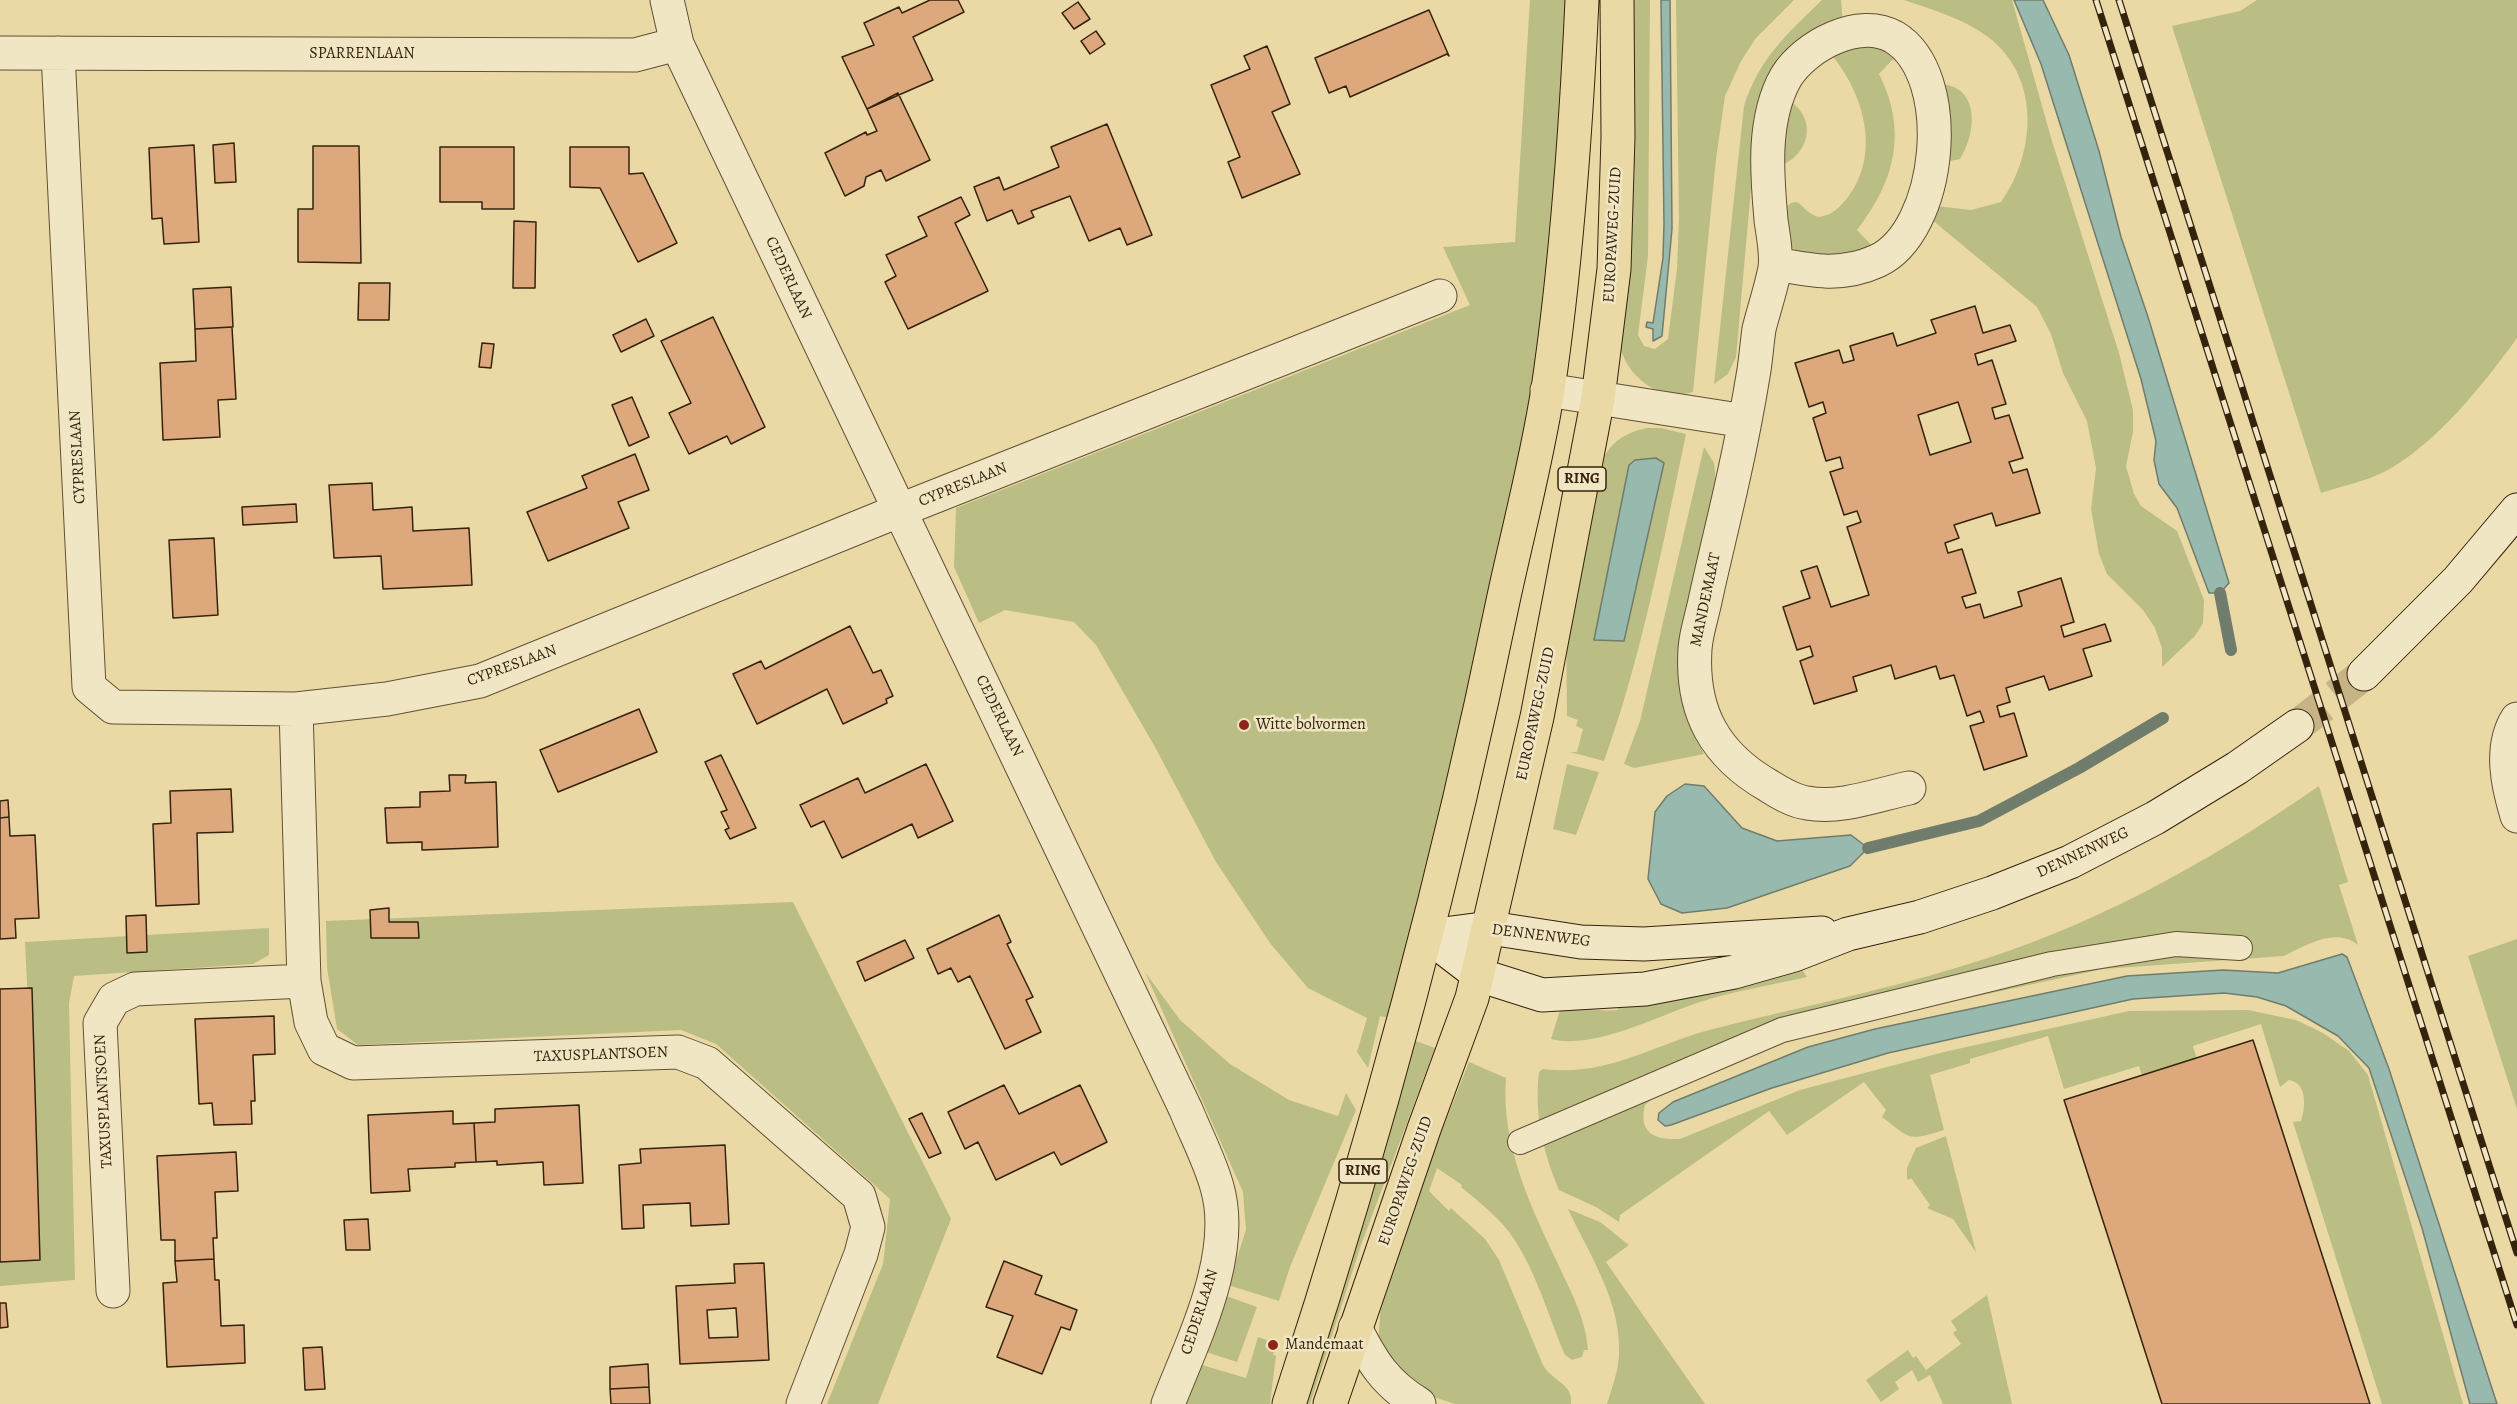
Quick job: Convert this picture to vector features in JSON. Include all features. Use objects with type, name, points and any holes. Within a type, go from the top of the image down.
[{"type":"main road","name":"RING","points":[[1289,1404],[1382,1109],[1428,936],[1483,701],[1547,390],[1575,144],[1582,0]]},
{"type":"main road","name":"EUROPAWEG-ZUID","points":[[1330,1404],[1424,1129],[1455,1050],[1479,975],[1537,717],[1598,398],[1614,269],[1618,137],[1617,0]]},
{"type":"street","points":[[667,0],[677,44]]},
{"type":"street","name":"MANDEMAAT","points":[[1776,264],[1824,273],[1850,271],[1880,260],[1905,240],[1922,210],[1931,169],[1933,123],[1930,84],[1921,63],[1895,38],[1875,30],[1852,32],[1823,44],[1803,58],[1786,78],[1774,112],[1768,146],[1766,178],[1776,264],[1759,332],[1745,421],[1695,647],[1696,688],[1708,725],[1727,755],[1740,769],[1783,795],[1805,803],[1855,801],[1909,788]]},
{"type":"street","name":"SPARRENLAAN","points":[[0,53],[635,55],[677,44]]},
{"type":"street","name":"CEDERLAAN","points":[[677,44],[1186,1110],[1218,1188],[1222,1224],[1212,1286],[1168,1404]]},
{"type":"street","name":"CYPRESLAAN","points":[[58,53],[89,687],[113,707],[296,709],[387,699],[480,681],[898,511],[1440,296]]},
{"type":"street","points":[[1547,390],[1745,421]]},
{"type":"street","points":[[2364,674],[2458,580],[2517,510]]},
{"type":"street","name":"TAXUSPLANTSOEN","points":[[296,709],[304,981],[311,1022],[324,1049],[353,1063],[678,1052],[707,1063],[859,1196],[868,1227],[861,1254],[803,1404]]},
{"type":"street","points":[[2517,719],[2510,730],[2506,768],[2517,816]]},
{"type":"street","name":"DENNENWEG","points":[[1428,936],[1479,975],[1542,995],[1645,989],[1734,972],[1794,955],[1848,934],[1920,917],[1992,893],[2070,862],[2155,818],[2237,768],[2297,726]]},
{"type":"street","name":"DENNENWEG","points":[[1428,936],[1490,928],[1558,940],[1602,943],[1721,940],[1814,932],[1848,934]]},
{"type":"street","name":"TAXUSPLANTSOEN","points":[[113,1291],[100,1023],[114,999],[135,989],[304,981]]},
{"type":"street","points":[[1355,1328],[1372,1363],[1388,1382],[1419,1404]]},
{"type":"lane","points":[[1520,1142],[1782,1030],[2052,964],[2176,944],[2240,948]]},
{"type":"green space","points":[[1530,0],[1566,0],[1555,209],[1520,486],[1393,1019],[1380,1016],[1368,1068],[1357,1052],[1367,1018],[1308,988],[1270,943],[1216,862],[1155,747],[1096,645],[1074,622],[1005,610],[979,623],[954,567],[956,508],[1470,305],[1443,247],[1515,242]]},
{"type":"green space","points":[[1627,0],[1650,0],[1648,256],[1638,335],[1644,346],[1655,349],[1668,339],[1677,269],[1679,220],[1676,0],[1794,0],[1756,38],[1741,61],[1725,96],[1716,159],[1693,392],[1680,394],[1656,390],[1646,384],[1629,367],[1619,344]]},
{"type":"green space","points":[[1822,0],[1841,0],[1843,24],[1757,121],[1736,357],[1728,374],[1714,384],[1744,106],[1766,60]]},
{"type":"green space","points":[[1904,0],[2012,0],[2052,141],[2119,353],[2133,410],[2133,432],[2126,466],[2134,494],[2141,506],[2177,531],[2204,600],[2203,623],[2195,636],[2162,667],[2162,648],[2155,628],[2143,610],[2107,574],[2099,554],[2091,509],[2096,468],[2087,421],[2063,373],[2051,334],[2037,307],[1931,219],[1936,206],[1971,210],[2001,202],[2013,182],[2026,139],[2028,116],[2025,94],[2017,73],[2005,54],[1978,30],[1947,15]]},
{"type":"green space","points":[[2257,0],[2517,0],[2517,338],[2458,412],[2423,445],[2379,475],[2321,493],[2172,26],[2240,11]]},
{"type":"green space","points":[[1881,46],[1898,54],[1879,74],[1888,95],[1893,116],[1895,135],[1893,155],[1881,193],[1857,230],[1876,250],[1862,257],[1799,253],[1790,246],[1780,213],[1787,206],[1796,202],[1819,217],[1832,212],[1848,197],[1858,179],[1864,161],[1866,142],[1859,103],[1841,68],[1829,52],[1834,48]]},
{"type":"green space","points":[[1941,84],[1954,87],[1963,93],[1972,113],[1969,137],[1960,159],[1945,162]]},
{"type":"green space","points":[[1790,101],[1799,109],[1804,118],[1807,127],[1806,137],[1797,154],[1779,166]]},
{"type":"green space","points":[[1661,428],[1686,434],[1641,640],[1604,761],[1570,752],[1577,752],[1583,729],[1576,726],[1578,720],[1567,716],[1566,619],[1597,472],[1610,448],[1622,438],[1637,431]],"holes":[[[1656,458],[1664,463],[1624,641],[1595,640]]]},
{"type":"green space","points":[[1704,447],[1714,463],[1716,483],[1680,638],[1678,658],[1681,699],[1687,720],[1704,754],[1634,768],[1624,764],[1640,721]]},
{"type":"green space","points":[[1567,764],[1599,772],[1576,835],[1553,829]]},
{"type":"green space","points":[[2319,786],[2348,882],[2339,885],[2358,945],[2349,940],[2331,938],[2311,943],[2284,956],[2103,969],[1792,1038],[1656,1095],[1645,1105],[1644,1122],[1650,1133],[1656,1136],[1680,1139],[1800,1090],[1944,1052],[2129,1011],[2248,1010],[2296,1020],[2323,1033],[2349,1051],[2368,1075],[2463,1404],[2382,1404],[2293,1122],[2301,1121],[2304,1096],[2295,1082],[2289,1080],[2280,1087],[2261,1024],[2193,1046],[2197,1060],[2142,1076],[2139,1066],[2064,1089],[2048,1036],[1970,1059],[1970,1063],[1930,1075],[1944,1130],[1923,1136],[1905,1134],[1882,1117],[1886,1110],[1864,1082],[1787,1135],[1769,1111],[1620,1215],[1619,1222],[1596,1207],[1559,1190],[1544,1147],[1539,1118],[1539,1072],[1543,1069],[1566,1070],[1609,1064],[1713,1029],[1959,967],[2054,934],[2191,867]]},
{"type":"green space","points":[[793,902],[951,1219],[878,1404],[827,1404],[883,1264],[890,1199],[716,1044],[681,1030],[358,1045],[337,1029],[327,968],[326,921]]},
{"type":"green space","points":[[269,928],[269,955],[253,964],[74,976],[69,1003],[75,1280],[0,1286],[0,1252],[38,1208],[25,942]]},
{"type":"green space","points":[[2517,939],[2517,1109],[2468,956]]},
{"type":"green space","points":[[1799,965],[1807,977],[1713,998],[1606,1036],[1568,1041],[1551,1039],[1561,1007],[1618,1010],[1618,1005]]},
{"type":"green space","points":[[1145,972],[1180,1020],[1230,1064],[1289,1100],[1338,1116],[1346,1093],[1356,1110],[1290,1267],[1279,1301],[1228,1285],[1246,1230],[1243,1192]]},
{"type":"green space","points":[[1413,1040],[1435,1048],[1361,1245],[1310,1404],[1300,1404]]},
{"type":"green space","points":[[1469,1062],[1506,1078],[1508,1127],[1513,1151],[1537,1219],[1581,1317],[1588,1350],[1584,1350],[1582,1357],[1572,1360],[1565,1355],[1526,1260],[1509,1232],[1498,1220],[1461,1187],[1462,1185],[1437,1168],[1429,1191],[1449,1211],[1451,1208],[1485,1239],[1499,1260],[1543,1365],[1566,1387],[1571,1397],[1571,1404],[1455,1404],[1416,1391],[1378,1342],[1381,1304],[1430,1161]]},
{"type":"green space","points":[[1946,1136],[1976,1252],[1953,1219],[1927,1208],[1930,1205],[1911,1178],[1908,1180],[1907,1178],[1907,1168],[1916,1148]]},
{"type":"green space","points":[[1568,1209],[1600,1222],[1629,1245],[1606,1262],[1705,1404],[1607,1404],[1616,1374],[1619,1336],[1610,1298]]},
{"type":"green space","points":[[1987,1295],[2012,1404],[1943,1404],[1930,1375],[1918,1382],[1912,1370],[1895,1382],[1899,1389],[1881,1402],[1866,1380],[1908,1350],[1913,1358],[1916,1356],[1926,1370],[1961,1344],[1953,1333],[1957,1330],[1951,1321]]},
{"type":"green space","points":[[1226,1296],[1257,1307],[1237,1362],[1206,1352]]},
{"type":"green space","points":[[1258,1337],[1267,1340],[1265,1347],[1275,1350],[1270,1404],[1185,1404],[1202,1365],[1246,1378]]},
{"type":"water","points":[[1661,0],[1670,0],[1672,229],[1662,336],[1653,341],[1653,329],[1646,327],[1647,322],[1653,323],[1663,258],[1664,224]]},
{"type":"water","points":[[2014,0],[2043,0],[2069,55],[2099,151],[2121,237],[2148,317],[2229,583],[2220,593],[2209,593],[2177,508],[2159,484],[2154,460],[2156,441],[2141,379],[2041,64]]},
{"type":"water","points":[[1656,458],[1664,463],[1624,641],[1594,640],[1629,465],[1635,460]]},
{"type":"water","points":[[1685,784],[1704,786],[1742,828],[1777,841],[1851,835],[1868,848],[1850,866],[1727,908],[1682,913],[1661,904],[1648,879],[1655,812],[1667,796]]},
{"type":"water","points":[[2342,954],[2347,957],[2389,1069],[2497,1404],[2470,1404],[2422,1228],[2369,1068],[2338,1036],[2286,1006],[2257,997],[2224,993],[2133,999],[1888,1053],[1772,1088],[1671,1125],[1665,1126],[1658,1120],[1659,1113],[1673,1102],[1808,1047],[1875,1029],[2127,976],[2223,970],[2278,973]]},
{"type":"building","points":[[930,0],[958,0],[964,12],[913,37],[933,80],[867,109],[842,57],[874,45],[864,23],[899,7],[902,13]]},
{"type":"building","points":[[1078,2],[1090,19],[1074,29],[1062,13]]},
{"type":"building","points":[[1429,10],[1449,56],[1447,54],[1350,97],[1346,86],[1329,93],[1315,58]]},
{"type":"building","points":[[1096,31],[1105,44],[1090,54],[1081,41]]},
{"type":"building","points":[[1267,46],[1290,104],[1272,112],[1300,174],[1242,198],[1228,162],[1240,157],[1211,85],[1250,69],[1244,56]]},
{"type":"building","points":[[898,93],[930,160],[886,181],[881,170],[866,177],[864,186],[845,196],[825,153],[866,132],[867,135],[877,131],[867,109]]},
{"type":"building","points":[[1107,124],[1152,235],[1127,245],[1120,228],[1089,241],[1070,196],[1031,211],[1034,217],[1018,224],[1012,210],[987,221],[974,187],[999,177],[1004,190],[1059,167],[1051,147]]},
{"type":"building","points":[[234,143],[236,182],[215,183],[213,145]]},
{"type":"building","points":[[194,145],[199,242],[164,244],[162,218],[152,219],[149,148]]},
{"type":"building","points":[[313,146],[359,146],[361,263],[298,262],[298,209],[313,209]]},
{"type":"building","points":[[440,147],[514,147],[514,209],[482,209],[482,202],[440,202]]},
{"type":"building","points":[[570,147],[629,147],[629,174],[643,173],[677,243],[638,262],[600,188],[570,187]]},
{"type":"building","points":[[961,197],[970,215],[955,223],[988,291],[908,329],[885,282],[896,276],[886,255],[927,236],[918,217]]},
{"type":"building","points":[[514,221],[536,222],[535,288],[513,288]]},
{"type":"building","points":[[359,283],[390,283],[389,320],[358,320]]},
{"type":"building","points":[[231,287],[233,327],[195,329],[193,289]]},
{"type":"building","points":[[1975,306],[1983,333],[2010,325],[2016,341],[1975,354],[1978,365],[1992,360],[2006,404],[1992,408],[1995,419],[2009,415],[2023,458],[2009,462],[2013,473],[2027,469],[2040,513],[1996,526],[1992,513],[1954,525],[1959,538],[1945,543],[1948,553],[1962,549],[1976,593],[1962,597],[1966,608],[1980,604],[1984,618],[2022,606],[2018,592],[2061,578],[2074,622],[2061,626],[2064,637],[2105,624],[2111,641],[2083,649],[2092,676],[2049,690],[2044,676],[2006,688],[2010,702],[1997,706],[2000,717],[2014,713],[2027,756],[1984,770],[1970,726],[1984,722],[1980,711],[1967,716],[1954,675],[1940,679],[1936,666],[1895,679],[1891,665],[1853,677],[1857,691],[1814,704],[1800,661],[1813,656],[1810,646],[1797,650],[1783,607],[1810,598],[1801,571],[1817,566],[1831,607],[1869,595],[1847,527],[1861,522],[1857,511],[1844,515],[1830,472],[1843,468],[1840,457],[1826,461],[1813,418],[1826,413],[1823,402],[1809,407],[1795,363],[1839,350],[1843,363],[1854,360],[1850,346],[1893,333],[1897,346],[1936,333],[1931,320]],"holes":[[[1958,402],[1971,442],[1930,455],[1918,415]]]},
{"type":"building","points":[[713,317],[765,427],[731,444],[727,436],[689,454],[669,413],[691,403],[661,341]]},
{"type":"building","points":[[646,319],[654,336],[621,352],[613,335]]},
{"type":"building","points":[[232,327],[236,399],[218,400],[220,437],[163,440],[160,363],[196,361],[195,329]]},
{"type":"building","points":[[482,343],[494,344],[491,368],[479,367]]},
{"type":"building","points":[[632,397],[649,437],[629,446],[612,405]]},
{"type":"building","points":[[635,454],[649,490],[618,502],[629,528],[548,561],[527,512],[587,488],[582,476]]},
{"type":"building","points":[[372,483],[373,510],[412,507],[413,531],[469,528],[472,585],[383,589],[381,556],[334,558],[329,485]]},
{"type":"building","points":[[296,504],[297,522],[243,525],[242,507]]},
{"type":"building","points":[[214,538],[218,615],[173,618],[169,540]]},
{"type":"building","points":[[850,626],[873,673],[881,670],[893,696],[886,699],[887,703],[843,724],[827,689],[757,724],[733,674],[761,661],[765,669]]},
{"type":"building","points":[[639,709],[657,752],[558,792],[540,750]]},
{"type":"building","points":[[721,755],[756,828],[730,839],[725,830],[729,828],[721,812],[727,810],[705,762]]},
{"type":"building","points":[[926,764],[953,821],[918,838],[912,824],[842,858],[824,821],[811,827],[800,805],[858,778],[865,793]]},
{"type":"building","points":[[449,775],[466,775],[465,783],[496,782],[498,847],[422,850],[422,842],[387,843],[385,808],[420,807],[420,792],[450,791]]},
{"type":"building","points":[[231,789],[233,832],[197,833],[199,904],[156,906],[153,824],[171,823],[170,791]]},
{"type":"building","points":[[8,800],[9,817],[0,818],[0,801]]},
{"type":"building","points":[[9,817],[10,836],[35,835],[39,918],[15,919],[16,938],[0,939],[0,818]]},
{"type":"building","points":[[389,908],[389,922],[418,922],[419,938],[371,938],[370,910]]},
{"type":"building","points":[[146,915],[147,952],[127,953],[126,916]]},
{"type":"building","points":[[999,915],[1011,942],[1007,944],[1033,997],[1026,1000],[1041,1032],[1005,1049],[970,976],[958,982],[951,968],[938,974],[927,949]]},
{"type":"building","points":[[905,940],[914,958],[865,981],[857,962]]},
{"type":"building","points":[[32,988],[40,1260],[0,1262],[0,989]]},
{"type":"building","points":[[274,1016],[275,1054],[253,1055],[255,1101],[251,1101],[252,1124],[214,1125],[212,1103],[199,1104],[195,1019]]},
{"type":"building","points":[[2253,1040],[2370,1404],[2162,1404],[2064,1100]]},
{"type":"building","points":[[1004,1085],[1019,1114],[1080,1085],[1107,1142],[1061,1165],[1054,1152],[996,1180],[978,1142],[965,1149],[948,1112]]},
{"type":"building","points":[[579,1105],[583,1183],[544,1185],[543,1162],[497,1165],[497,1161],[476,1162],[474,1123],[495,1122],[495,1109]]},
{"type":"building","points":[[453,1111],[453,1124],[474,1123],[476,1162],[455,1163],[455,1167],[408,1169],[410,1191],[371,1193],[368,1115]]},
{"type":"building","points":[[922,1113],[941,1153],[929,1158],[909,1119]]},
{"type":"building","points":[[725,1145],[729,1224],[691,1226],[690,1203],[643,1205],[644,1228],[622,1229],[619,1165],[641,1163],[640,1149]]},
{"type":"building","points":[[236,1152],[238,1191],[215,1192],[217,1238],[213,1238],[214,1259],[175,1261],[175,1240],[161,1240],[157,1156]]},
{"type":"building","points":[[368,1219],[370,1250],[346,1250],[344,1220]]},
{"type":"building","points":[[214,1259],[215,1280],[219,1280],[221,1326],[244,1325],[245,1363],[167,1367],[163,1283],[177,1282],[175,1261]]},
{"type":"building","points":[[1004,1261],[1042,1276],[1035,1294],[1077,1310],[1070,1330],[1061,1327],[1042,1374],[997,1357],[1013,1316],[986,1307]]},
{"type":"building","points":[[764,1263],[769,1360],[680,1364],[676,1286],[735,1283],[734,1264]],"holes":[[[736,1308],[738,1337],[709,1338],[707,1310]]]},
{"type":"building","points":[[0,1303],[6,1303],[8,1327],[0,1328]]},
{"type":"building","points":[[322,1347],[325,1389],[305,1390],[303,1348]]},
{"type":"building","points":[[648,1364],[649,1387],[610,1389],[610,1367]]},
{"type":"building","points":[[649,1387],[650,1404],[611,1404],[610,1389]]},
{"type":"waterway","points":[[2220,593],[2231,650]]},
{"type":"waterway","points":[[1868,848],[1979,821],[2079,768],[2163,718]]},
{"type":"tunnel","points":[[2297,726],[2364,674]]},
{"type":"railway","points":[[2096,0],[2517,1325]]},
{"type":"railway","points":[[2119,0],[2517,1253]]},
{"type":"place","name":"Witte bolvormen","points":[[1244,725]]},
{"type":"place","name":"Mandemaat","points":[[1273,1345]]}]
